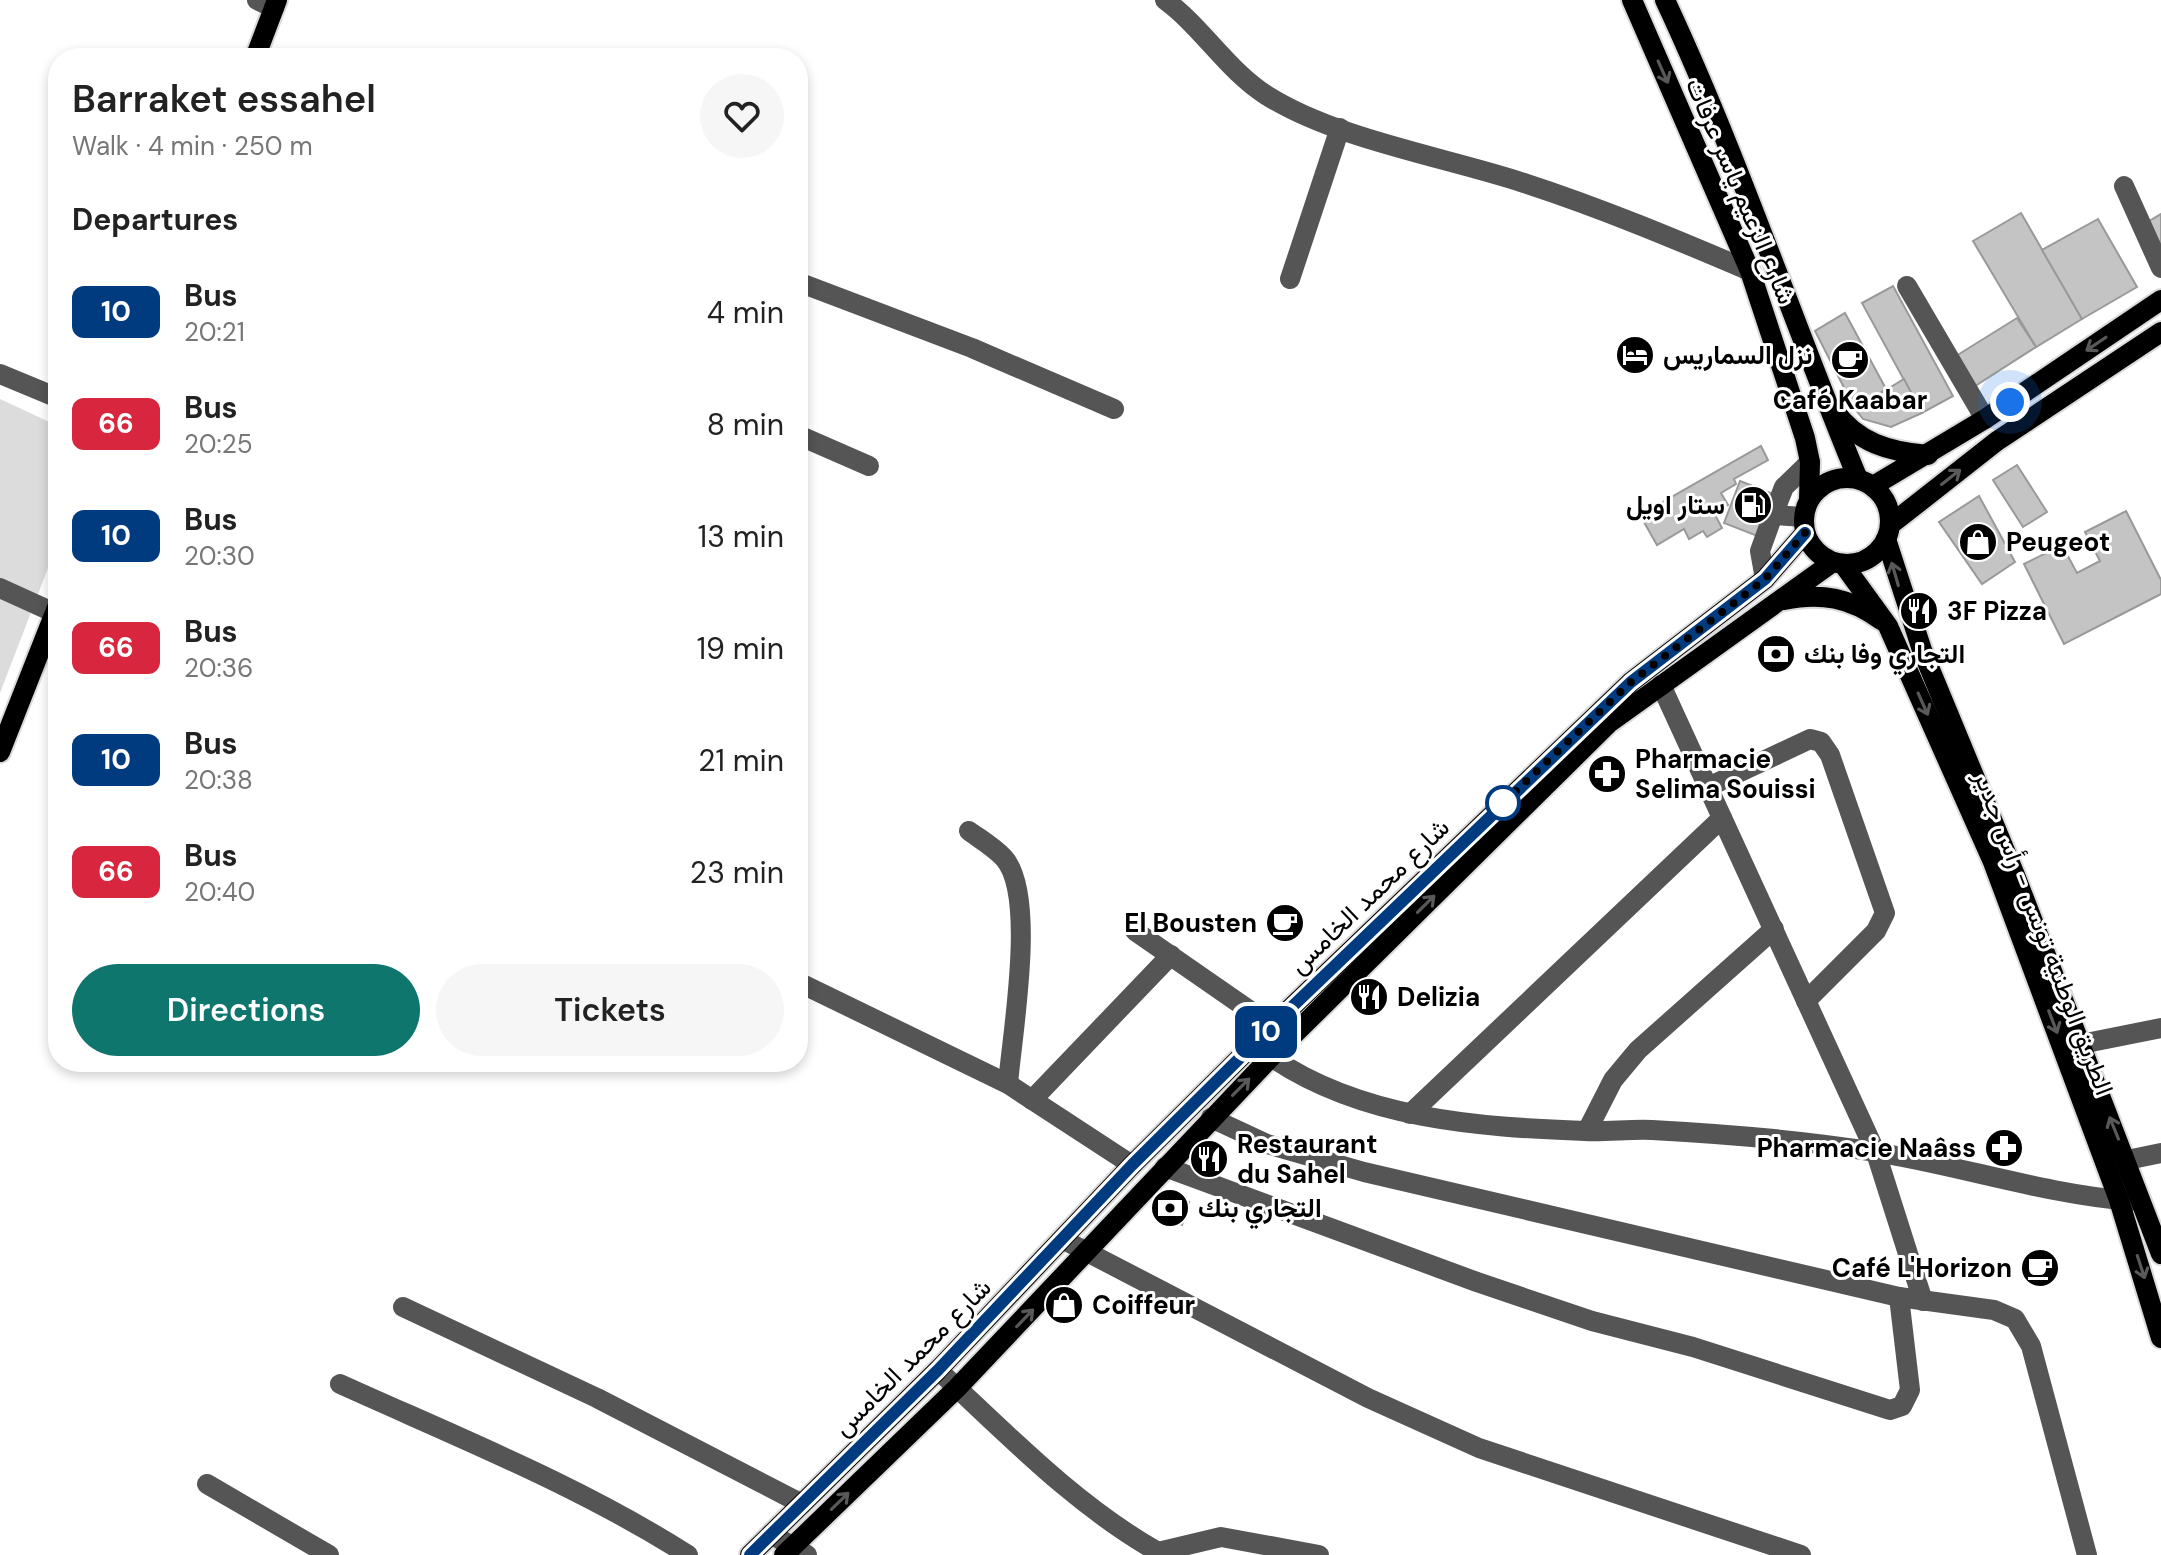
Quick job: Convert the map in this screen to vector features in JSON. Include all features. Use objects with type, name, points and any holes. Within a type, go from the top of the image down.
[{"type":"main road","name":"شارع الزعيم ياسر عرفات","points":[[1632,0],[1750,271],[1799,413],[1810,462],[1806,516]]},
{"type":"main road","name":"شارع الزعيم ياسر عرفات","points":[[1665,0],[1726,141],[1822,393],[1866,483]]},
{"type":"main road","points":[[261,48],[269,3]]},
{"type":"main road","points":[[2161,300],[1928,455],[1866,483],[1830,481],[1806,516],[1820,555],[1838,563],[1868,558],[1888,532],[1997,441],[2161,332]]},
{"type":"main road","points":[[1822,393],[1841,420],[1865,440],[1895,452],[1928,455]]},
{"type":"main road","points":[[1866,483],[1889,510],[1888,532]]},
{"type":"main road","name":"شارع محمد الخامس","points":[[750,1555],[938,1370],[1132,1165],[1272,1026],[1631,682],[1765,579],[1806,516]]},
{"type":"main road","name":"الطريق الوطنية تونس - رأس جدير","points":[[1888,532],[1922,650],[2127,1160],[2161,1254]]},
{"type":"main road","name":"الطريق الوطنية تونس - رأس جدير","points":[[1838,563],[1888,626],[1993,862],[2119,1200],[2161,1338]]},
{"type":"main road","name":"شارع محمد الخامس","points":[[795,1552],[1087,1254],[1211,1118],[1609,723],[1776,602],[1838,563]]},
{"type":"main road","points":[[1776,602],[1805,595],[1835,597],[1864,607],[1888,626]]},
{"type":"main road","points":[[0,752],[48,629]]},
{"type":"street","points":[[1165,0],[1266,95],[1340,128],[1524,183],[1750,271]]},
{"type":"street","points":[[1290,279],[1340,128]]},
{"type":"street","points":[[2124,186],[2161,268]]},
{"type":"street","points":[[808,286],[972,348],[1114,409]]},
{"type":"street","points":[[1907,286],[1985,419]]},
{"type":"street","points":[[0,374],[48,394]]},
{"type":"street","points":[[808,439],[869,466]]},
{"type":"street","points":[[1765,579],[1760,551],[1773,515],[1784,487],[1810,462]]},
{"type":"street","points":[[1773,515],[1806,516]]},
{"type":"street","points":[[0,588],[48,606]]},
{"type":"street","points":[[1661,685],[1876,1153],[1923,1301]]},
{"type":"street","points":[[1706,788],[1810,739],[1821,742],[1830,755],[1885,913],[1876,931],[1806,1001]]},
{"type":"street","points":[[1410,1114],[1722,818]]},
{"type":"street","points":[[969,831],[1004,858],[1019,893],[1021,939],[1008,1084]]},
{"type":"street","points":[[1587,1131],[1613,1080],[1638,1050],[1774,929]]},
{"type":"street","points":[[1135,931],[1272,1026]]},
{"type":"street","points":[[1032,1100],[1171,955]]},
{"type":"street","points":[[808,987],[1008,1084],[1132,1165]]},
{"type":"street","points":[[2081,1044],[2161,1028]]},
{"type":"street","points":[[1271,1057],[1306,1081],[1344,1096],[1410,1114],[1587,1131],[1662,1131],[1876,1153],[1979,1177],[2143,1202]]},
{"type":"street","points":[[1211,1118],[1267,1144],[1335,1164],[1899,1297],[1994,1310],[2015,1319],[2024,1330],[2087,1555]]},
{"type":"street","points":[[2127,1160],[2161,1153]]},
{"type":"street","points":[[1165,1167],[1592,1321],[1693,1347],[1890,1410],[1902,1406],[1910,1390],[1899,1297]]},
{"type":"street","points":[[1064,1240],[1368,1398],[1479,1448],[1801,1555]]},
{"type":"street","points":[[403,1307],[597,1398],[802,1504]]},
{"type":"street","points":[[938,1370],[1081,1501],[1119,1529],[1161,1553],[1221,1537],[1319,1555]]},
{"type":"street","points":[[340,1384],[529,1471],[652,1532],[688,1555]]},
{"type":"street","points":[[207,1484],[329,1555]]},
{"type":"street","points":[[771,1534],[795,1552]]},
{"type":"shaded area","points":[[0,399],[48,421],[48,568],[0,693]]},
{"type":"building","points":[[2021,213],[2082,319],[2036,347],[1973,241]]},
{"type":"building","points":[[2161,214],[2161,253],[2144,224]]},
{"type":"building","points":[[2098,219],[2137,287],[2082,319],[2042,250]]},
{"type":"building","points":[[1893,286],[1953,396],[1922,413],[1862,303]]},
{"type":"building","name":"Café Kaabar","points":[[1845,313],[1886,389],[1855,409],[1815,331]]},
{"type":"building","points":[[2017,318],[2036,347],[1975,386],[1956,356]]},
{"type":"building","points":[[1904,379],[1922,413],[1891,427],[1863,419],[1855,409]]},
{"type":"building","points":[[1761,446],[1768,460],[1734,479],[1736,484],[1721,493],[1728,505],[1714,513],[1722,528],[1707,537],[1703,531],[1689,539],[1684,529],[1657,545],[1640,515]]},
{"type":"building","points":[[2017,465],[2047,512],[2023,527],[1993,480]]},
{"type":"building","points":[[1740,481],[1776,495],[1760,537],[1724,523]]},
{"type":"building","name":"Peugeot","points":[[1979,496],[2015,562],[1982,584],[1939,522]]},
{"type":"building","points":[[2126,511],[2161,580],[2161,594],[2064,644],[2024,564],[2062,545],[2077,573],[2100,561],[2085,532]]},
{"type":"building","name":"التجاري بنك","points":[[1160,1192],[1189,1202],[1182,1225],[1152,1214]]},
{"type":"bus line","name":"10","points":[[750,1555],[938,1370],[1132,1165],[1272,1026],[1631,682],[1765,579],[1805,533]]},
{"type":"place","name":"نزل السماريس","points":[[1635,355]]},
{"type":"place","name":"Café Kaabar","points":[[1850,360]]},
{"type":"place","name":"ستار اويل","points":[[1753,505]]},
{"type":"place","name":"Peugeot","points":[[1978,542]]},
{"type":"place","name":"3F Pizza","points":[[1919,611]]},
{"type":"place","name":"التجاري وفا بنك","points":[[1776,654]]},
{"type":"place","name":"Pharmacie Selima Souissi","points":[[1607,774]]},
{"type":"place","name":"El Bousten","points":[[1285,923]]},
{"type":"place","name":"Delizia","points":[[1369,997]]},
{"type":"place","name":"Pharmacie Naâss","points":[[2004,1148]]},
{"type":"place","name":"Restaurant du Sahel","points":[[1209,1159]]},
{"type":"place","name":"التجاري بنك","points":[[1170,1208]]},
{"type":"place","name":"Café L'Horizon","points":[[2040,1268]]},
{"type":"place","name":"Coiffeur","points":[[1064,1305]]},
{"type":"route","points":[[1503,803],[1499,807],[1631,682],[1765,579],[1805,533],[1803,517],[1809,499],[1818,488],[1844,478],[1858,479],[1873,486],[2010,402]]}]
